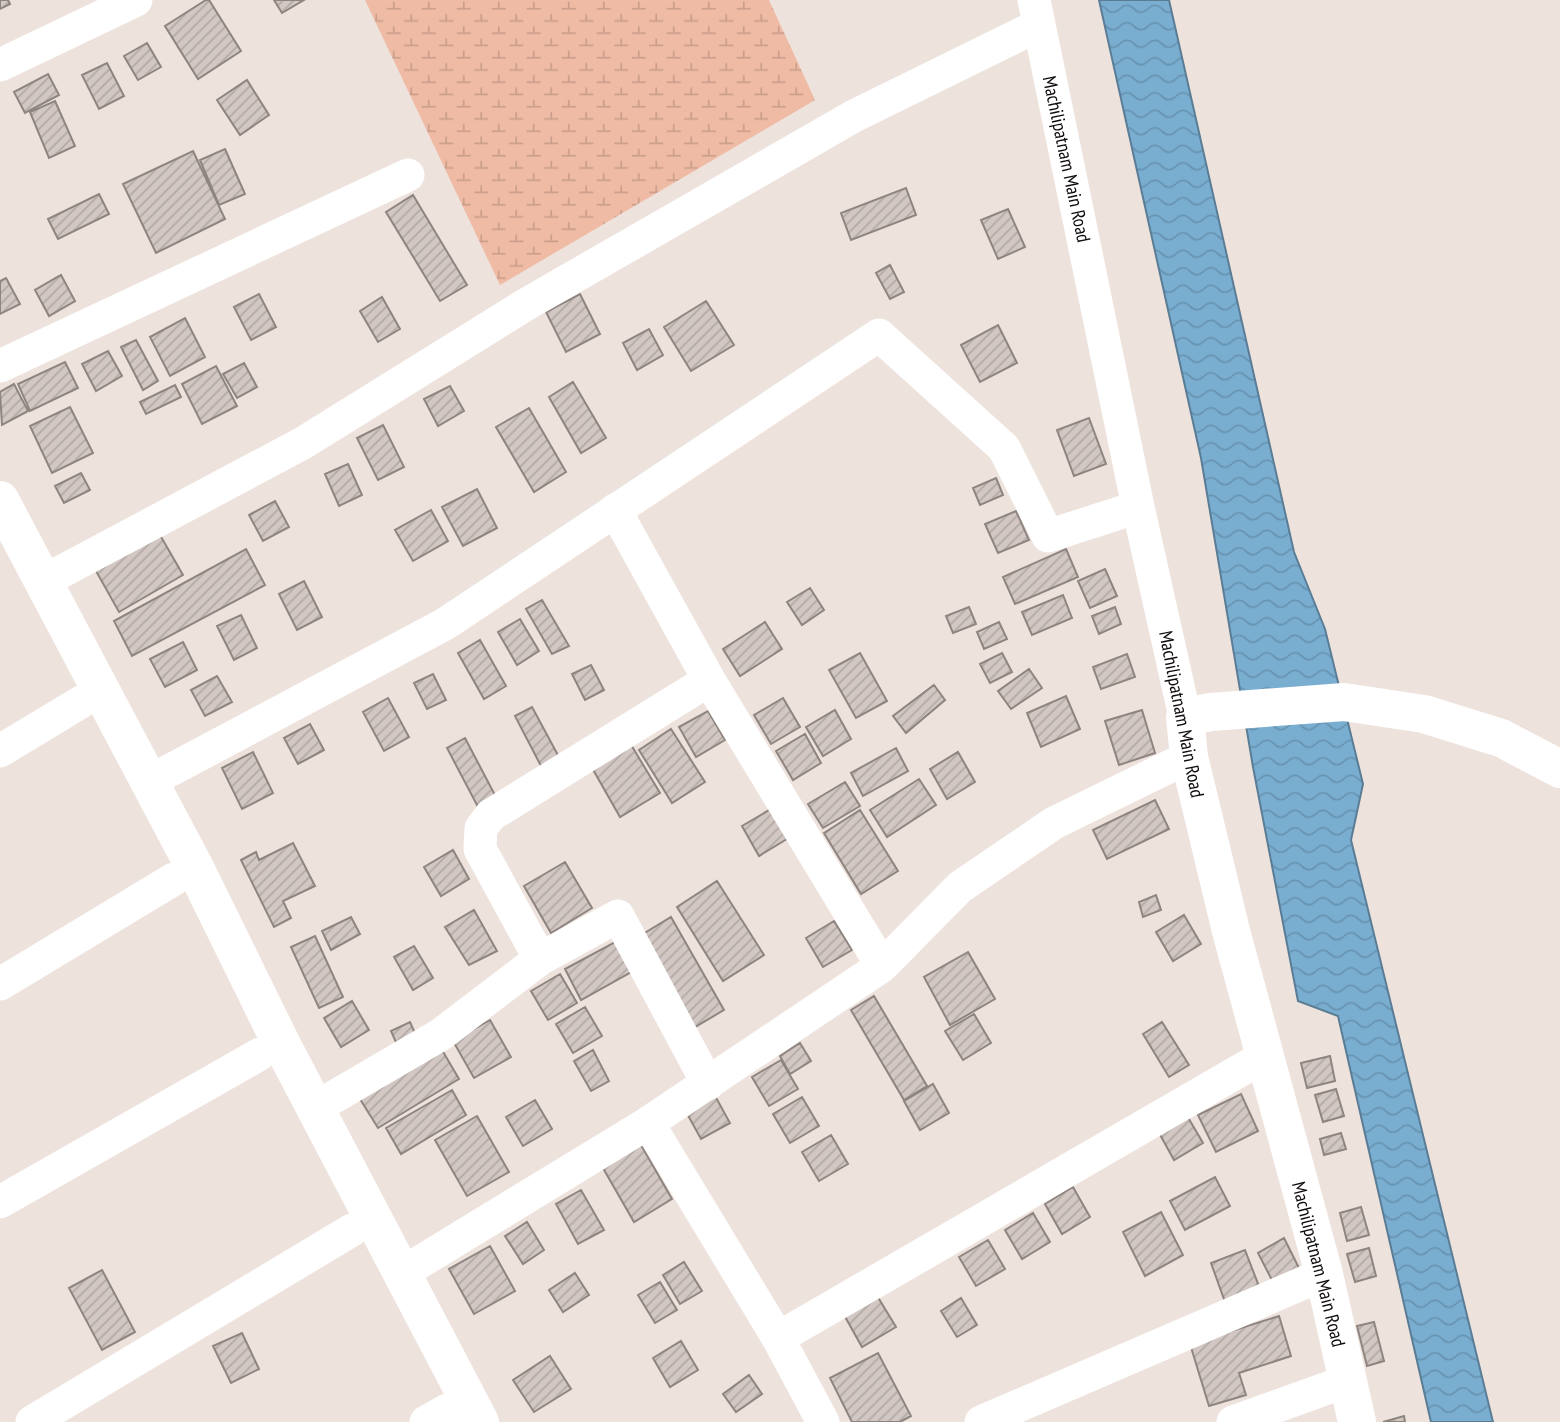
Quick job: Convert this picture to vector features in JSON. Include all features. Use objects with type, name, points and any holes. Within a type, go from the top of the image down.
[{"type":"main road","points":[[0,500],[150,781],[315,1108],[402,1273],[452,1419]]},
{"type":"main road","points":[[0,550],[174,879],[260,1054],[452,1419]]},
{"type":"main road","points":[[1198,715],[1344,702],[1424,714],[1501,738],[1560,769]]},
{"type":"main road","name":"Machilipatnam Main Road","points":[[1198,715],[1189,757],[1324,1274],[1357,1422]]},
{"type":"street","points":[[0,65],[136,0]]},
{"type":"street","points":[[44,581],[303,443],[525,305],[1036,13]]},
{"type":"street","name":"Machilipatnam Main Road","points":[[1036,13],[1138,507],[1198,715]]},
{"type":"street","points":[[0,366],[408,175]]},
{"type":"street","points":[[150,781],[445,624],[878,335],[1004,448],[1048,536],[1138,507]]},
{"type":"street","points":[[615,510],[709,680],[882,966]]},
{"type":"street","points":[[540,960],[480,849],[481,828],[491,815],[709,680]]},
{"type":"street","points":[[0,751],[81,702]]},
{"type":"street","points":[[402,1273],[648,1124],[882,966],[960,887],[1054,823],[1189,757]]},
{"type":"street","points":[[0,984],[174,879]]},
{"type":"street","points":[[315,1108],[440,1035],[540,960],[618,916],[708,1084]]},
{"type":"street","points":[[0,1202],[260,1054]]},
{"type":"street","points":[[778,1338],[1265,1056]]},
{"type":"street","points":[[648,1124],[778,1338],[823,1422]]},
{"type":"street","points":[[32,1422],[352,1230]]},
{"type":"street","points":[[981,1422],[1324,1274]]},
{"type":"street","points":[[1233,1422],[1347,1381]]},
{"type":"green space","points":[[365,0],[769,0],[815,100],[500,285]]},
{"type":"water","points":[[1099,0],[1169,0],[1294,552],[1325,629],[1363,784],[1351,840],[1493,1422],[1431,1422],[1338,1016],[1298,1001],[1253,767],[1201,458]]},
{"type":"building","points":[[0,0],[8,0],[10,4],[0,9]]},
{"type":"building","points":[[209,0],[241,51],[198,79],[165,26]]},
{"type":"building","points":[[274,0],[304,0],[282,13]]},
{"type":"building","points":[[147,43],[161,67],[138,80],[124,56]]},
{"type":"building","points":[[107,63],[124,96],[99,109],[82,75]]},
{"type":"building","points":[[48,74],[59,95],[25,113],[14,92]]},
{"type":"building","points":[[247,80],[269,115],[240,135],[217,100]]},
{"type":"building","points":[[55,101],[75,146],[49,158],[30,112]]},
{"type":"building","points":[[225,149],[245,194],[219,205],[200,160]]},
{"type":"building","points":[[193,151],[225,219],[156,253],[123,184]]},
{"type":"building","points":[[906,188],[916,215],[851,240],[841,213]]},
{"type":"building","points":[[99,194],[109,214],[58,239],[48,219]]},
{"type":"building","points":[[413,195],[467,285],[440,301],[386,212]]},
{"type":"building","points":[[1008,209],[1025,247],[998,259],[981,220]]},
{"type":"building","points":[[890,265],[904,292],[890,299],[876,273]]},
{"type":"building","points":[[61,275],[75,301],[49,316],[35,290]]},
{"type":"building","points":[[6,278],[20,304],[0,314],[0,281]]},
{"type":"building","points":[[259,294],[276,327],[251,340],[234,307]]},
{"type":"building","points":[[580,294],[600,334],[566,352],[546,312]]},
{"type":"building","points":[[382,297],[400,329],[378,342],[360,311]]},
{"type":"building","points":[[706,301],[734,345],[691,371],[664,327]]},
{"type":"building","points":[[185,318],[205,357],[170,376],[150,337]]},
{"type":"building","points":[[998,325],[1017,363],[980,382],[961,345]]},
{"type":"building","points":[[649,329],[663,355],[637,370],[623,343]]},
{"type":"building","points":[[136,340],[158,381],[143,390],[121,347]]},
{"type":"building","points":[[108,351],[122,376],[96,391],[82,364]]},
{"type":"building","points":[[65,362],[78,388],[30,411],[18,384]]},
{"type":"building","points":[[244,363],[257,387],[237,398],[223,374]]},
{"type":"building","points":[[216,366],[237,406],[202,424],[182,384]]},
{"type":"building","points":[[573,382],[606,438],[581,453],[549,397]]},
{"type":"building","points":[[14,384],[28,411],[2,425],[0,392]]},
{"type":"building","points":[[175,385],[181,397],[146,414],[140,402]]},
{"type":"building","points":[[450,386],[464,411],[438,426],[424,399]]},
{"type":"building","points":[[70,407],[93,453],[52,473],[30,426]]},
{"type":"building","points":[[529,408],[566,472],[534,492],[496,427]]},
{"type":"building","points":[[1089,418],[1106,464],[1074,476],[1057,430]]},
{"type":"building","points":[[383,425],[404,467],[378,480],[357,438]]},
{"type":"building","points":[[348,464],[362,495],[339,506],[325,474]]},
{"type":"building","points":[[81,473],[90,490],[64,503],[55,486]]},
{"type":"building","points":[[996,478],[1003,495],[980,505],[973,488]]},
{"type":"building","points":[[477,489],[497,528],[463,546],[442,507]]},
{"type":"building","points":[[275,501],[289,527],[263,541],[249,515]]},
{"type":"building","points":[[431,510],[448,541],[413,561],[395,530]]},
{"type":"building","points":[[1016,511],[1029,540],[998,553],[985,524]]},
{"type":"building","points":[[160,535],[183,575],[119,612],[96,571]]},
{"type":"building","points":[[246,549],[265,585],[132,656],[114,621]]},
{"type":"building","points":[[1066,549],[1078,577],[1015,604],[1003,577]]},
{"type":"building","points":[[1105,569],[1117,596],[1090,608],[1078,581]]},
{"type":"building","points":[[304,581],[322,617],[297,630],[279,594]]},
{"type":"building","points":[[810,588],[824,610],[802,625],[787,602]]},
{"type":"building","points":[[1063,595],[1072,618],[1032,635],[1022,612]]},
{"type":"building","points":[[542,600],[569,646],[552,654],[526,609]]},
{"type":"building","points":[[969,607],[976,624],[953,633],[946,616]]},
{"type":"building","points":[[1115,607],[1121,624],[1099,634],[1092,616]]},
{"type":"building","points":[[241,615],[257,648],[234,660],[217,626]]},
{"type":"building","points":[[520,619],[539,651],[517,665],[498,632]]},
{"type":"building","points":[[765,622],[782,649],[740,676],[723,649]]},
{"type":"building","points":[[999,622],[1007,639],[984,649],[977,632]]},
{"type":"building","points":[[480,640],[506,686],[484,699],[458,653]]},
{"type":"building","points":[[183,642],[197,670],[165,687],[150,659]]},
{"type":"building","points":[[860,653],[887,701],[856,718],[829,670]]},
{"type":"building","points":[[1002,653],[1012,672],[990,683],[980,664]]},
{"type":"building","points":[[1127,654],[1135,677],[1101,689],[1093,667]]},
{"type":"building","points":[[591,665],[604,690],[585,700],[572,674]]},
{"type":"building","points":[[1029,669],[1042,688],[1011,709],[998,691]]},
{"type":"building","points":[[433,674],[446,700],[427,709],[414,683]]},
{"type":"building","points":[[217,676],[232,702],[205,716],[191,690]]},
{"type":"building","points":[[934,685],[945,700],[906,733],[893,716]]},
{"type":"building","points":[[1066,696],[1080,729],[1041,747],[1027,713]]},
{"type":"building","points":[[388,698],[409,737],[384,751],[363,712]]},
{"type":"building","points":[[783,698],[800,727],[771,744],[754,715]]},
{"type":"building","points":[[532,707],[559,757],[541,766],[515,716]]},
{"type":"building","points":[[835,710],[851,739],[823,756],[806,727]]},
{"type":"building","points":[[1142,710],[1155,753],[1119,765],[1105,721]]},
{"type":"building","points":[[708,711],[725,740],[696,757],[679,727]]},
{"type":"building","points":[[310,724],[324,750],[298,764],[284,738]]},
{"type":"building","points":[[671,729],[705,782],[672,803],[639,750]]},
{"type":"building","points":[[805,734],[821,763],[793,780],[776,751]]},
{"type":"building","points":[[465,738],[496,797],[478,807],[447,748]]},
{"type":"building","points":[[630,743],[660,793],[620,817],[591,766]]},
{"type":"building","points":[[896,748],[908,771],[863,796],[851,773]]},
{"type":"building","points":[[253,752],[273,793],[242,809],[222,768]]},
{"type":"building","points":[[958,752],[975,782],[947,799],[930,769]]},
{"type":"building","points":[[919,779],[936,805],[887,837],[870,810]]},
{"type":"building","points":[[845,782],[860,806],[823,828],[808,804]]},
{"type":"building","points":[[1155,800],[1169,829],[1107,859],[1093,830]]},
{"type":"building","points":[[771,809],[787,839],[759,856],[742,826]]},
{"type":"building","points":[[860,810],[898,871],[861,894],[824,833]]},
{"type":"building","points":[[293,843],[315,886],[283,901],[291,918],[274,927],[241,860],[256,852],[259,860]]},
{"type":"building","points":[[453,850],[469,879],[441,896],[424,867]]},
{"type":"building","points":[[565,862],[592,908],[551,933],[524,886]]},
{"type":"building","points":[[717,881],[764,955],[723,981],[677,907]]},
{"type":"building","points":[[1156,895],[1161,910],[1143,917],[1139,902]]},
{"type":"building","points":[[474,910],[497,951],[469,965],[445,927]]},
{"type":"building","points":[[1184,915],[1201,944],[1173,961],[1156,932]]},
{"type":"building","points":[[351,917],[360,934],[331,950],[322,931]]},
{"type":"building","points":[[671,917],[724,1010],[690,1030],[638,937]]},
{"type":"building","points":[[834,921],[852,950],[823,967],[806,938]]},
{"type":"building","points":[[315,936],[343,997],[319,1008],[291,947]]},
{"type":"building","points":[[617,941],[633,971],[581,1000],[565,969]]},
{"type":"building","points":[[414,946],[433,978],[413,990],[394,957]]},
{"type":"building","points":[[968,952],[995,999],[950,1025],[924,977]]},
{"type":"building","points":[[560,974],[577,1003],[548,1020],[531,991]]},
{"type":"building","points":[[874,996],[927,1086],[904,1100],[851,1010]]},
{"type":"building","points":[[352,1001],[369,1030],[341,1047],[324,1018]]},
{"type":"building","points":[[585,1007],[602,1036],[573,1053],[556,1024]]},
{"type":"building","points":[[974,1014],[991,1043],[963,1060],[945,1031]]},
{"type":"building","points":[[490,1020],[511,1057],[474,1078],[453,1041]]},
{"type":"building","points":[[410,1022],[417,1038],[398,1047],[391,1031]]},
{"type":"building","points":[[1162,1022],[1189,1065],[1169,1077],[1143,1034]]},
{"type":"building","points":[[800,1043],[811,1061],[790,1074],[780,1056]]},
{"type":"building","points":[[442,1050],[459,1079],[378,1128],[360,1099]]},
{"type":"building","points":[[593,1050],[609,1081],[591,1091],[574,1061]]},
{"type":"building","points":[[1330,1056],[1335,1081],[1307,1088],[1301,1063]]},
{"type":"building","points":[[781,1060],[798,1089],[769,1106],[752,1077]]},
{"type":"building","points":[[933,1084],[949,1113],[920,1130],[904,1101]]},
{"type":"building","points":[[1336,1089],[1344,1116],[1323,1122],[1315,1095]]},
{"type":"building","points":[[452,1090],[466,1115],[401,1154],[386,1128]]},
{"type":"building","points":[[714,1094],[730,1123],[701,1139],[685,1110]]},
{"type":"building","points":[[1241,1094],[1258,1131],[1216,1152],[1198,1115]]},
{"type":"building","points":[[802,1097],[819,1126],[790,1143],[773,1114]]},
{"type":"building","points":[[535,1100],[552,1129],[523,1146],[506,1117]]},
{"type":"building","points":[[1186,1114],[1203,1143],[1174,1160],[1158,1131]]},
{"type":"building","points":[[477,1116],[509,1172],[467,1196],[435,1140]]},
{"type":"building","points":[[1341,1133],[1346,1149],[1324,1155],[1320,1139]]},
{"type":"building","points":[[831,1135],[848,1164],[819,1181],[802,1152]]},
{"type":"building","points":[[641,1145],[672,1199],[634,1222],[603,1168]]},
{"type":"building","points":[[1215,1177],[1230,1206],[1185,1230],[1170,1201]]},
{"type":"building","points":[[1073,1187],[1090,1217],[1062,1234],[1045,1204]]},
{"type":"building","points":[[581,1190],[604,1230],[578,1244],[556,1204]]},
{"type":"building","points":[[1361,1207],[1369,1235],[1347,1241],[1340,1213]]},
{"type":"building","points":[[1161,1212],[1183,1255],[1145,1276],[1123,1232]]},
{"type":"building","points":[[1033,1213],[1050,1242],[1022,1259],[1005,1230]]},
{"type":"building","points":[[527,1222],[544,1250],[523,1264],[505,1236]]},
{"type":"building","points":[[1284,1238],[1301,1272],[1275,1286],[1258,1253]]},
{"type":"building","points":[[988,1240],[1005,1269],[976,1286],[959,1257]]},
{"type":"building","points":[[490,1246],[515,1291],[474,1314],[449,1269]]},
{"type":"building","points":[[1369,1248],[1376,1276],[1355,1282],[1347,1254]]},
{"type":"building","points":[[1245,1250],[1260,1289],[1225,1302],[1211,1263]]},
{"type":"building","points":[[684,1262],[702,1291],[680,1304],[663,1275]]},
{"type":"building","points":[[102,1270],[135,1332],[102,1350],[69,1288]]},
{"type":"building","points":[[575,1273],[589,1295],[563,1312],[549,1290]]},
{"type":"building","points":[[660,1282],[677,1310],[655,1323],[638,1295]]},
{"type":"building","points":[[876,1294],[896,1327],[862,1347],[843,1313]]},
{"type":"building","points":[[961,1298],[977,1325],[957,1337],[941,1311]]},
{"type":"building","points":[[1279,1316],[1291,1356],[1239,1373],[1246,1395],[1209,1406],[1190,1344]]},
{"type":"building","points":[[1374,1322],[1384,1361],[1367,1366],[1357,1326]]},
{"type":"building","points":[[242,1333],[259,1369],[231,1383],[213,1346]]},
{"type":"building","points":[[681,1341],[698,1370],[670,1387],[653,1358]]},
{"type":"building","points":[[878,1353],[911,1416],[900,1422],[852,1422],[830,1378]]},
{"type":"building","points":[[550,1356],[571,1389],[534,1412],[513,1380]]},
{"type":"building","points":[[749,1375],[762,1394],[736,1412],[723,1394]]},
{"type":"building","points":[[1404,1416],[1405,1422],[1383,1422]]}]
